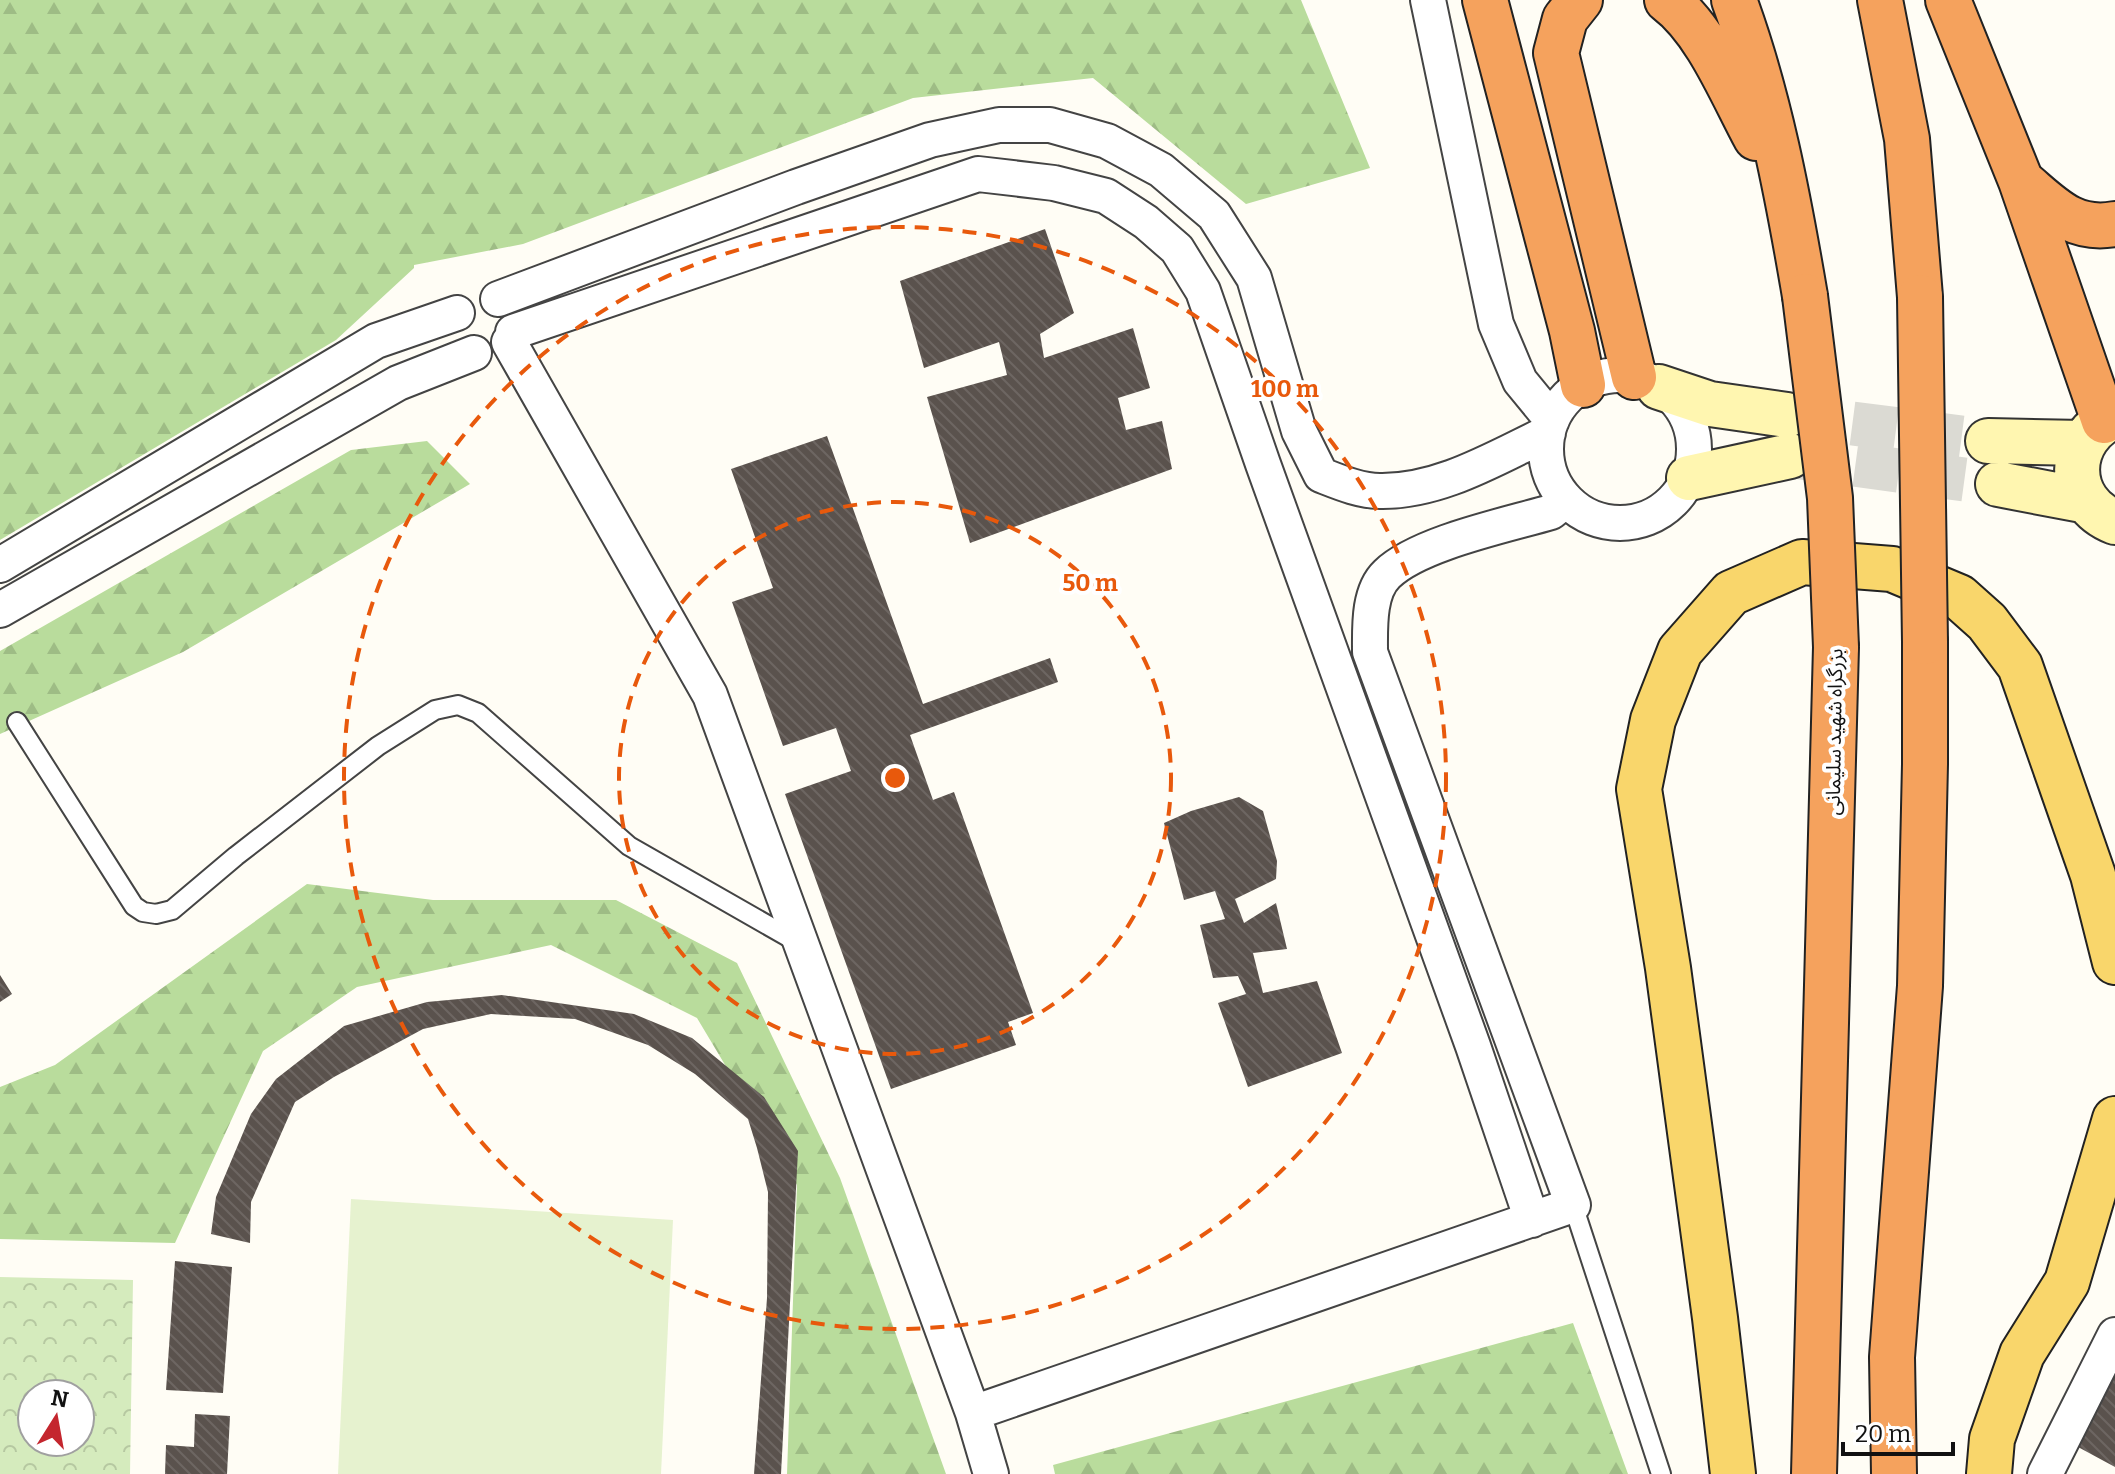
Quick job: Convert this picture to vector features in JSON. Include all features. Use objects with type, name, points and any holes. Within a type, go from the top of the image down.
[{"type":"highway","points":[[1485,0],[1572,331],[1583,385]]},
{"type":"highway","points":[[1580,0],[1565,19],[1556,53],[1646,382]]},
{"type":"highway","points":[[1667,0],[1679,9],[1705,44],[1789,199]]},
{"type":"highway","name":"بزرگراه شهید سلیمانی","points":[[1734,0],[1789,199],[1805,296],[1830,498],[1836,647],[1814,1474]]},
{"type":"highway","points":[[1880,0],[1907,139],[1920,297],[1925,642],[1920,986],[1892,1357],[1894,1474]]},
{"type":"highway","points":[[1948,0],[2021,181],[2101,427]]},
{"type":"highway","points":[[2021,181],[2074,223],[2115,224]]},
{"type":"main road","points":[[1646,382],[1788,436],[1689,478]]},
{"type":"main road","points":[[1988,441],[2101,427]]},
{"type":"main road","points":[[2101,427],[2077,467],[2077,479],[2101,512]]},
{"type":"main road","points":[[1998,484],[2101,512]]},
{"type":"main road","points":[[1733,1474],[1668,968],[1639,789],[1653,720],[1680,651],[1731,593],[1802,562],[1892,569],[1959,597],[1987,622],[2020,666],[2093,875],[2115,962]]},
{"type":"main road","points":[[2067,1282],[2115,1119]]},
{"type":"main road","points":[[1989,1474],[1992,1439],[2022,1354],[2115,1202]]},
{"type":"street","points":[[1428,0],[1496,324],[1520,381],[1550,427]]},
{"type":"street","points":[[0,565],[376,341],[457,313],[470,299],[479,296],[498,299],[930,140],[999,125],[1050,125],[1107,141],[1161,170],[1214,215],[1254,278],[1299,431],[1321,475],[1346,485],[1379,491],[1437,484],[1550,427]]},
{"type":"street","points":[[0,610],[398,383],[474,353],[494,353],[511,337],[978,174],[1054,183],[1106,196],[1146,222],[1177,249],[1203,291],[1473,1046],[1532,1220]]},
{"type":"street","points":[[498,299],[512,313],[511,337],[710,695],[973,1413],[991,1474]]},
{"type":"street","points":[[457,313],[455,323],[459,341],[474,353]]},
{"type":"street","points":[[1599,379],[1646,382],[1675,400],[1687,418],[1694,437],[1694,457],[1689,478],[1678,496],[1663,510],[1644,519],[1623,523],[1602,521],[1583,513],[1566,500],[1555,485],[1549,469],[1550,427],[1570,395],[1583,385],[1599,379]]},
{"type":"street","points":[[973,1413],[1573,1205],[1370,652],[1374,599],[1385,575],[1436,547],[1551,512],[1566,500]]},
{"type":"street","points":[[2045,1474],[2115,1335]]},
{"type":"lane","points":[[17,722],[134,906],[143,912],[156,914],[172,910],[378,746],[435,710],[458,705],[489,721],[629,846],[803,945]]},
{"type":"lane","points":[[1573,1205],[1661,1474]]},
{"type":"green space","points":[[0,0],[1301,0],[1370,168],[1246,204],[1093,78],[913,98],[523,244],[414,265],[336,340],[0,540]]},
{"type":"green space","points":[[427,441],[470,484],[183,652],[0,734],[0,651],[351,450]]},
{"type":"green space","points":[[307,884],[433,900],[616,900],[737,963],[840,1178],[946,1474],[787,1474],[797,1185],[697,1018],[551,945],[357,987],[263,1051],[175,1243],[0,1239],[0,1087],[55,1065]]},
{"type":"green space","points":[[351,1199],[673,1220],[661,1474],[338,1474]]},
{"type":"green space","points":[[0,1277],[133,1280],[130,1474],[0,1474]]},
{"type":"green space","points":[[1573,1323],[1628,1474],[1055,1474],[1053,1465]]},
{"type":"building","points":[[1045,229],[1074,313],[1040,334],[1044,358],[1133,328],[1150,388],[1118,398],[1126,430],[1162,421],[1172,469],[970,543],[927,397],[1007,375],[999,342],[924,368],[900,281]]},
{"type":"building","points":[[827,436],[923,704],[1050,658],[1058,682],[910,735],[933,800],[954,792],[1033,1013],[1008,1022],[1016,1045],[891,1089],[785,794],[851,771],[836,728],[783,746],[732,602],[773,588],[731,469]]},
{"type":"building","points":[[1239,797],[1263,811],[1277,861],[1276,879],[1235,899],[1244,923],[1276,903],[1287,949],[1253,953],[1263,993],[1317,981],[1342,1053],[1248,1087],[1218,1003],[1246,994],[1238,976],[1213,978],[1200,925],[1225,919],[1215,891],[1184,900],[1164,823],[1191,811]]},
{"type":"building","points":[[0,975],[12,994],[0,1002]]},
{"type":"building","points":[[502,995],[634,1014],[692,1038],[764,1097],[798,1151],[781,1474],[754,1474],[767,1298],[768,1192],[757,1148],[748,1119],[695,1074],[648,1045],[575,1019],[491,1014],[423,1029],[295,1102],[251,1202],[250,1243],[211,1234],[216,1197],[251,1114],[276,1079],[344,1026],[427,1002]]},
{"type":"building","points":[[175,1261],[232,1267],[223,1393],[166,1390]]},
{"type":"building","points":[[2115,1374],[2115,1467],[2078,1447]]},
{"type":"building","points":[[195,1414],[230,1416],[227,1474],[165,1474],[166,1445],[194,1447]]},
{"type":"tunnel","points":[[1787,415],[1988,441]]},
{"type":"tunnel","points":[[1790,456],[1998,484]]}]
